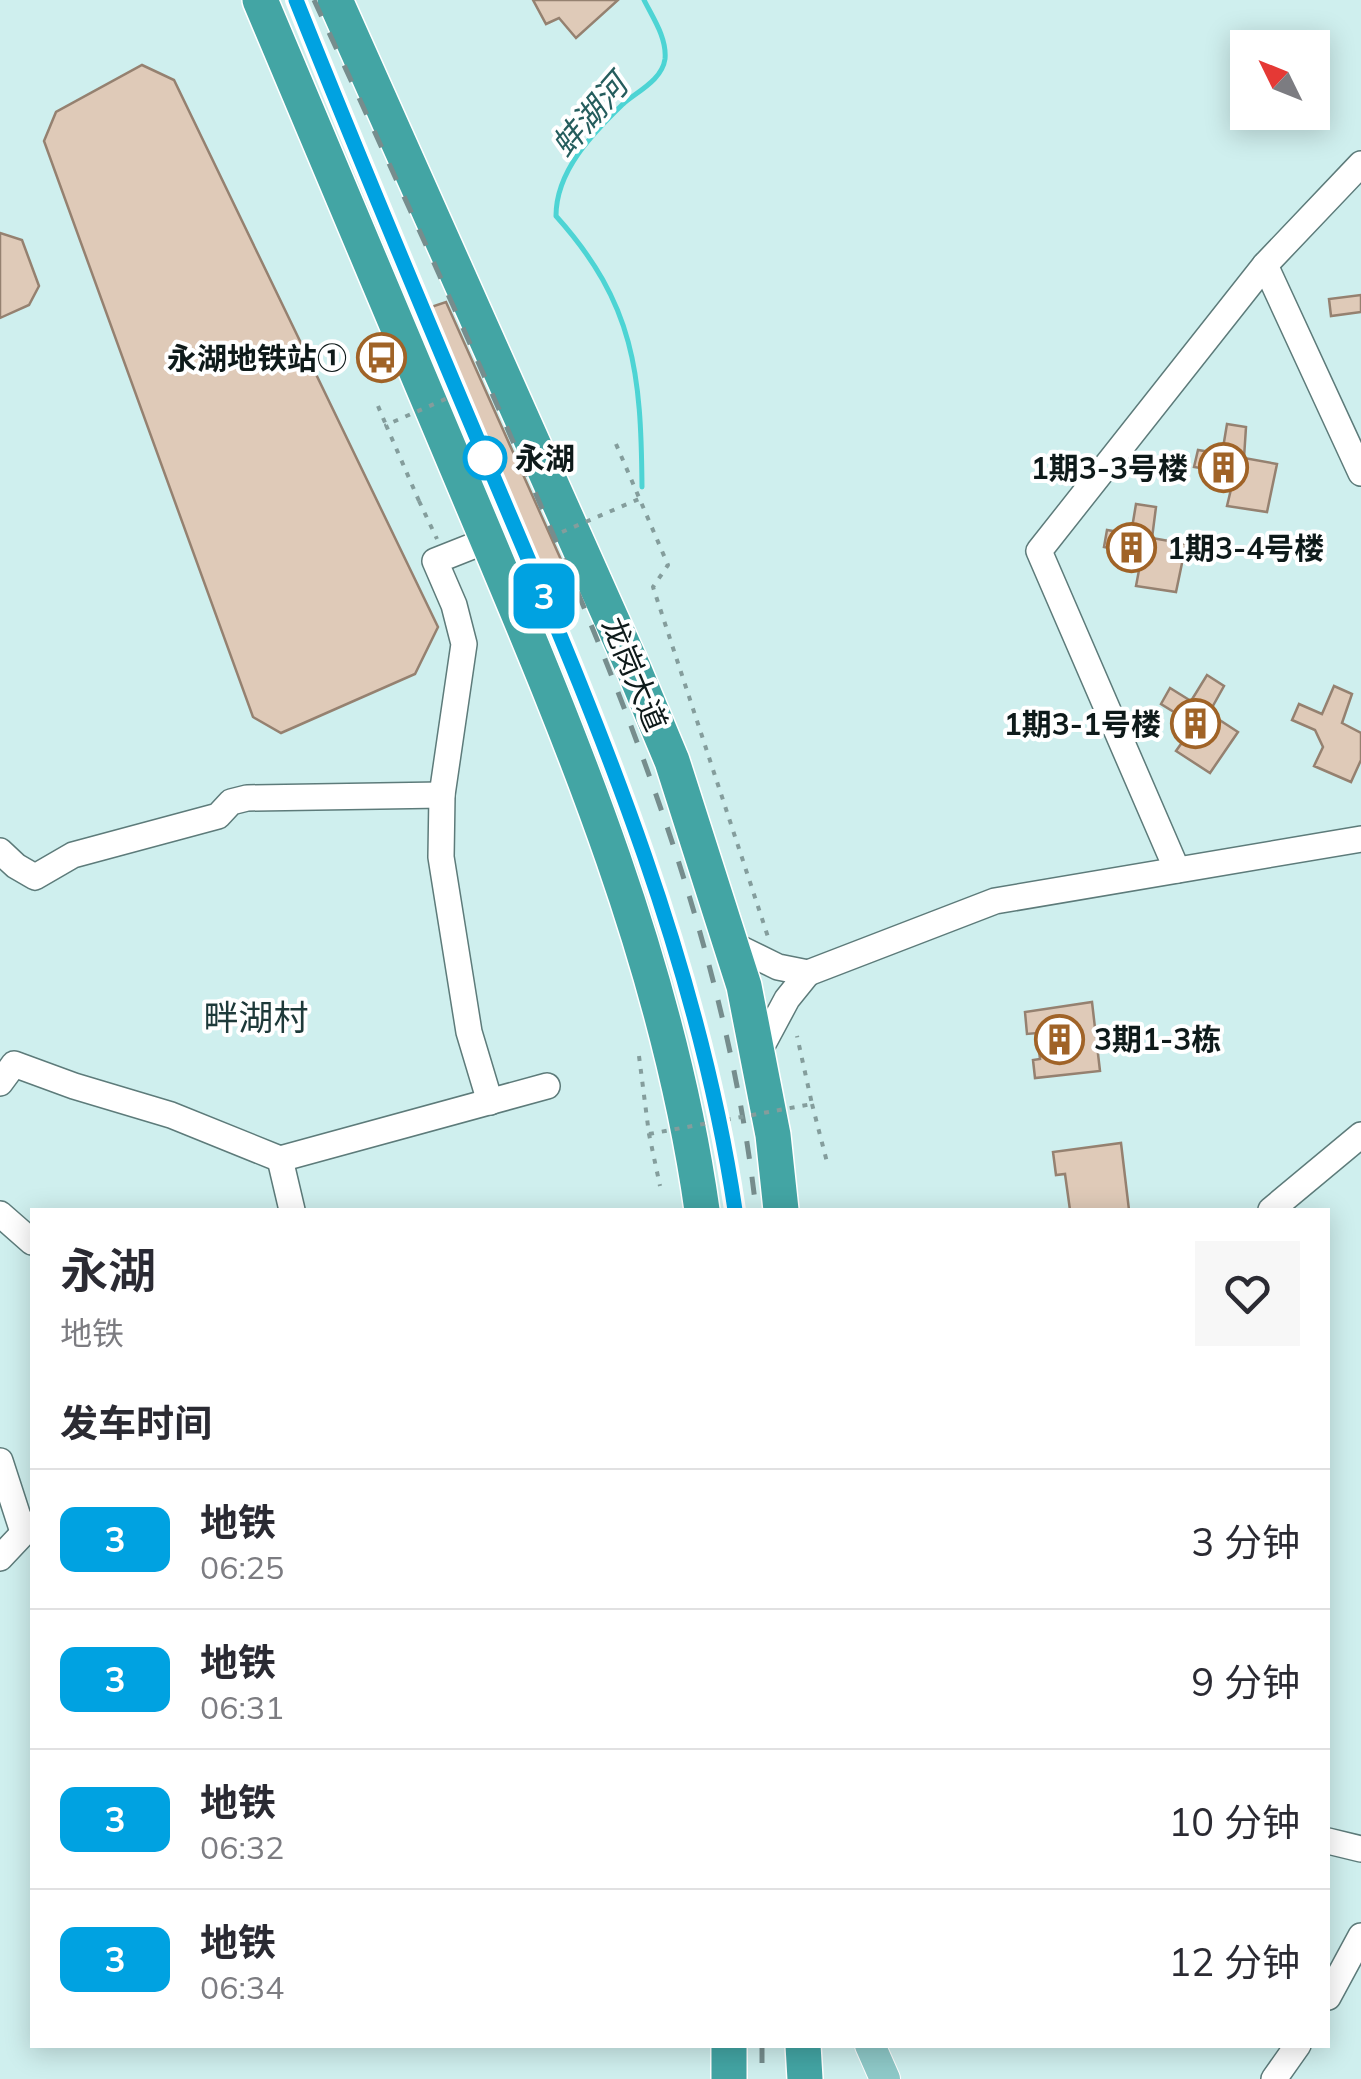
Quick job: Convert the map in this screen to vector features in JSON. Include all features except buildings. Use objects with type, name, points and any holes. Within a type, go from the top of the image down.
[{"type":"highway","points":[[260,0],[563,718],[649,962],[692,1138],[702,1208]]},
{"type":"highway","name":"龙岗大道","points":[[335,0],[672,761],[744,986],[773,1135],[781,1208]]},
{"type":"highway","points":[[729,2048],[730,2079]]},
{"type":"highway","points":[[803,2048],[804,2079]]},
{"type":"main road","points":[[871,2048],[885,2079]]},
{"type":"street","points":[[1177,870],[1039,552],[1265,265],[1361,164]]},
{"type":"street","points":[[1265,265],[1361,473]]},
{"type":"street","points":[[488,540],[435,561],[454,605],[464,644],[442,795],[444,877],[469,1032],[490,1102]]},
{"type":"street","points":[[0,851],[35,877],[73,854],[218,816],[231,802],[247,798],[442,795]]},
{"type":"street","points":[[758,1055],[787,999],[808,974],[995,901],[1361,839]]},
{"type":"street","points":[[731,944],[778,967],[808,974]]},
{"type":"street","points":[[7,1074],[74,1086],[171,1115],[280,1159],[547,1086]]},
{"type":"street","points":[[1272,1208],[1361,1135]]},
{"type":"street","points":[[280,1159],[292,1208]]},
{"type":"street","points":[[0,1214],[30,1240]]},
{"type":"street","points":[[0,1460],[28,1528],[0,1558]]},
{"type":"street","points":[[1330,1841],[1361,1849]]},
{"type":"street","points":[[1330,1993],[1361,1936]]},
{"type":"street","points":[[1274,2079],[1296,2048]]},
{"type":"path","points":[[386,425],[450,396]]},
{"type":"path","points":[[378,406],[446,557]]},
{"type":"path","points":[[616,444],[668,564],[653,587],[778,967]]},
{"type":"path","points":[[562,532],[639,500]]},
{"type":"path","points":[[787,999],[828,1166]]},
{"type":"path","points":[[639,1056],[660,1186]]},
{"type":"path","points":[[649,1134],[812,1104]]},
{"type":"waterway","name":"蚌湖河","points":[[642,487],[639,409],[628,342],[603,280],[556,216],[562,184],[578,154],[663,66],[664,43],[644,0]]},
{"type":"railway","points":[[296,0],[576,674],[642,849],[697,1027],[719,1118],[735,1208]]},
{"type":"railway","points":[[314,0],[505,422],[639,748],[671,838],[723,1022],[756,1208]]},
{"type":"railway","points":[[762,2048],[762,2079]]},
{"type":"metro line","name":"3","points":[[296,0],[418,302],[607,749],[675,945],[709,1069],[735,1208]]},
{"type":"place","name":"永湖地铁站①","points":[[382,358]]},
{"type":"place","name":"永湖","points":[[485,458]]},
{"type":"place","name":"1期3-3号楼","points":[[1223,468]]},
{"type":"place","name":"1期3-4号楼","points":[[1132,548]]},
{"type":"place","name":"1期3-1号楼","points":[[1196,724]]},
{"type":"place","name":"3期1-3栋","points":[[1059,1039]]},
{"type":"district","name":"畔湖村","points":[[256,1017]]}]
